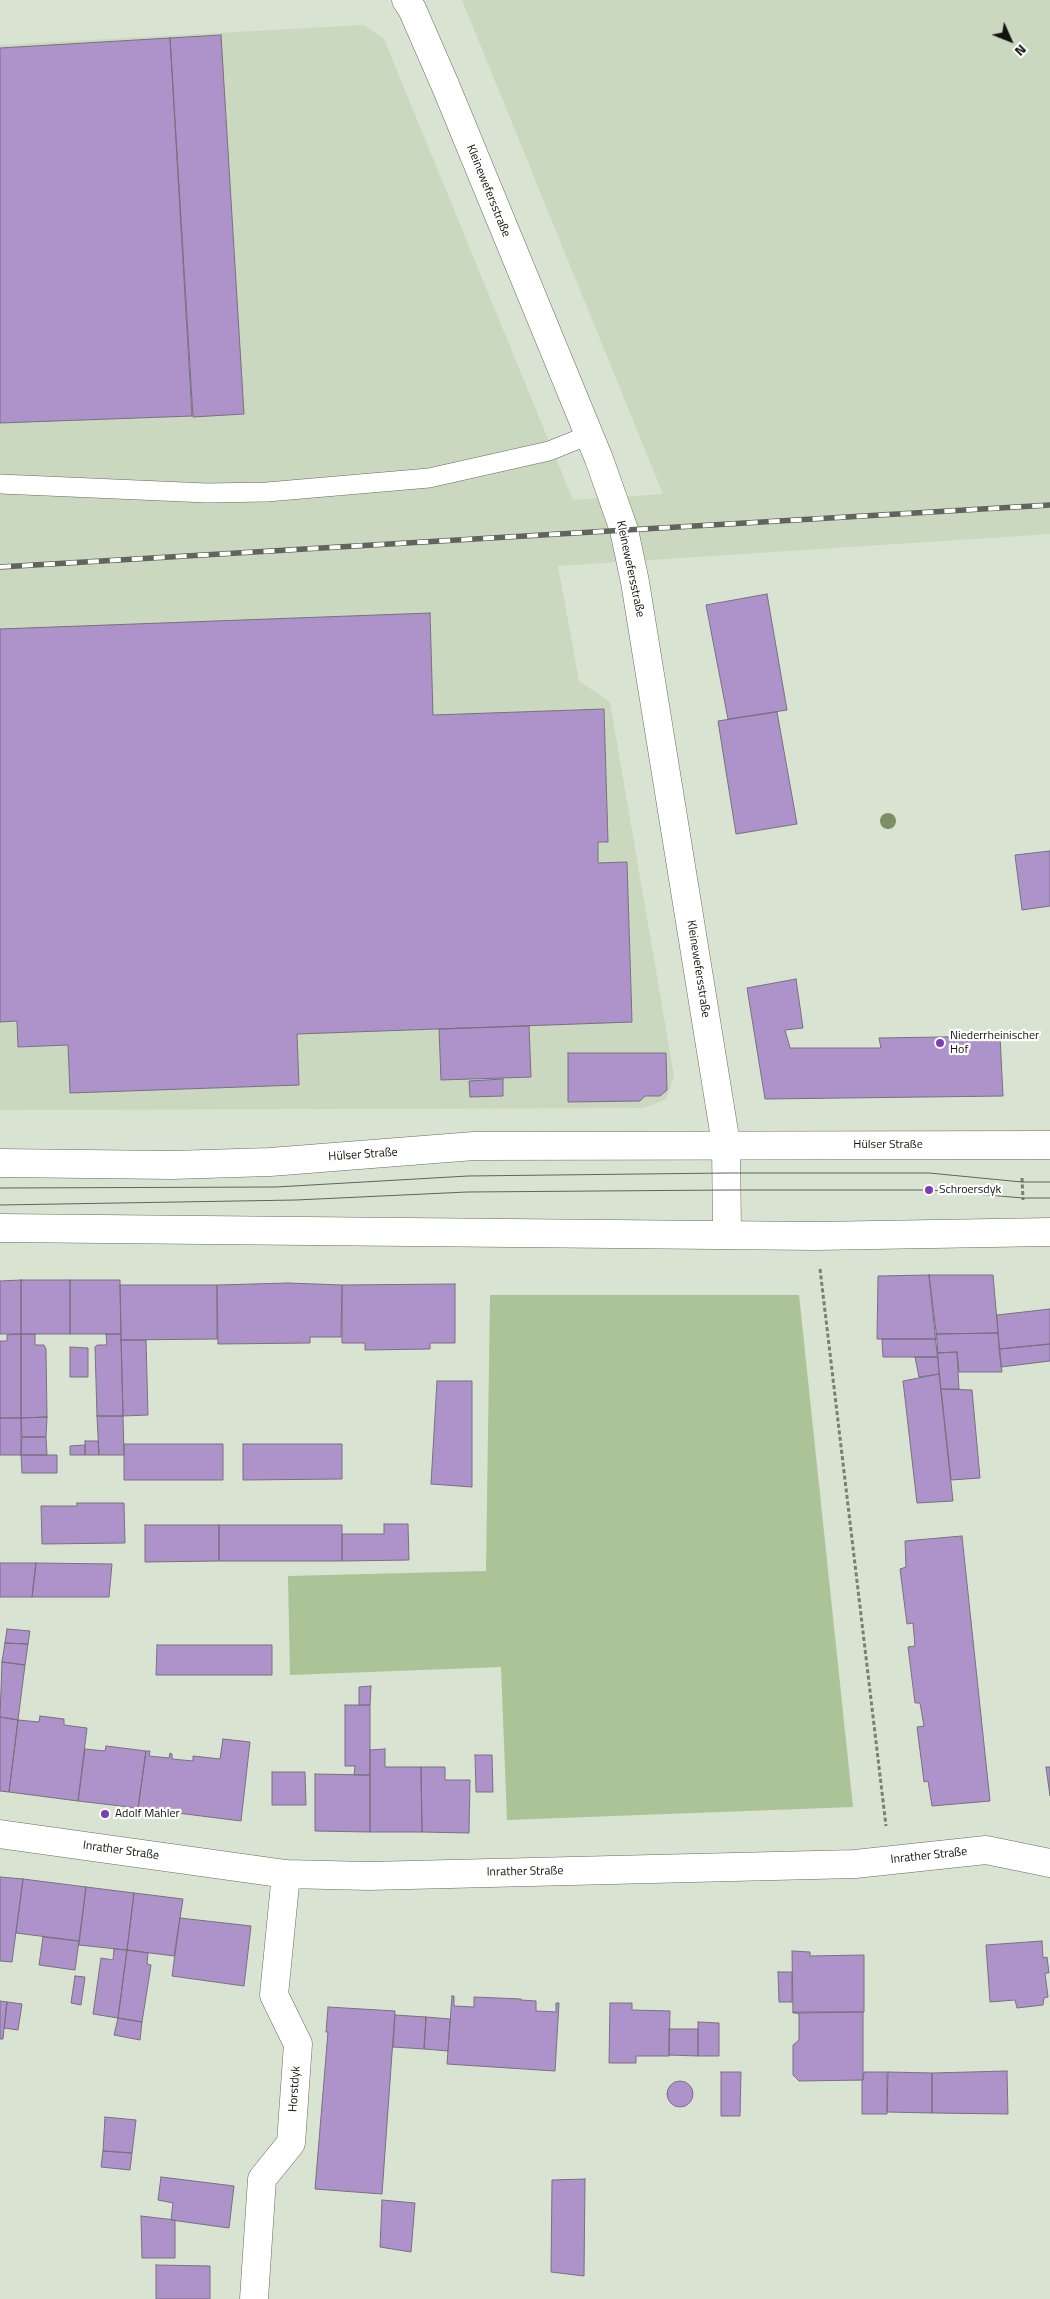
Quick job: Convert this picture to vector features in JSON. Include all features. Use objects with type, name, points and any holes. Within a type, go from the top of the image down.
[{"type":"street","name":"Kleinewefersstraße","points":[[406,0],[412,9],[438,69],[589,435],[624,530],[632,568],[726,1144]]},
{"type":"street","name":"Hülser Straße","points":[[0,1163],[172,1165],[270,1162],[474,1146],[726,1144],[1050,1145]]},
{"type":"street","points":[[726,1144],[727,1234]]},
{"type":"street","points":[[0,1228],[816,1236],[1050,1232]]},
{"type":"street","name":"Inrather Straße","points":[[0,1834],[286,1874],[369,1876],[855,1864],[986,1850],[1050,1863]]},
{"type":"street","name":"Horstdyk","points":[[254,2299],[262,2179],[291,2143],[298,2044],[274,1995],[286,1874]]},
{"type":"lane","points":[[0,484],[207,493],[305,489],[428,478],[549,451],[589,435]]},
{"type":"path","points":[[1023,1145],[1023,1233]]},
{"type":"path","points":[[816,1236],[890,1860]]},
{"type":"shaded area","points":[[462,0],[1050,0],[1050,534],[558,566],[579,681],[610,702],[674,1076],[666,1099],[644,1108],[0,1110],[0,45],[364,25],[384,39],[573,500],[663,494]]},
{"type":"green space","points":[[490,1295],[799,1295],[853,1807],[507,1820],[501,1667],[290,1675],[288,1576],[486,1571]]},
{"type":"building","points":[[221,35],[244,414],[193,417],[170,38]]},
{"type":"building","points":[[170,38],[192,416],[0,423],[0,48]]},
{"type":"building","points":[[767,594],[787,710],[728,719],[706,605]]},
{"type":"building","points":[[430,613],[433,715],[604,709],[608,842],[598,842],[598,863],[627,862],[632,1022],[297,1034],[299,1085],[70,1093],[68,1045],[18,1047],[17,1021],[0,1022],[0,629]]},
{"type":"building","points":[[777,712],[797,824],[736,834],[718,721]]},
{"type":"building","points":[[1050,851],[1050,906],[1022,910],[1015,855]]},
{"type":"building","name":"Niederrheinischer Hof","points":[[796,979],[803,1028],[785,1030],[790,1048],[881,1048],[879,1038],[1000,1036],[1003,1096],[765,1099],[747,988]]},
{"type":"building","points":[[529,1026],[531,1077],[441,1080],[439,1029]]},
{"type":"building","points":[[568,1053],[666,1053],[667,1090],[660,1096],[645,1096],[640,1101],[568,1102]]},
{"type":"building","points":[[503,1079],[503,1096],[470,1097],[469,1081]]},
{"type":"building","points":[[929,1275],[993,1275],[998,1333],[935,1334]]},
{"type":"building","points":[[929,1275],[937,1339],[877,1339],[878,1276]]},
{"type":"building","points":[[21,1280],[70,1280],[70,1334],[21,1334]]},
{"type":"building","points":[[21,1280],[21,1334],[0,1334],[0,1281]]},
{"type":"building","points":[[70,1280],[120,1280],[121,1334],[70,1334]]},
{"type":"building","points":[[288,1283],[342,1285],[341,1337],[310,1337],[310,1343],[218,1344],[217,1285]]},
{"type":"building","points":[[455,1284],[455,1343],[430,1343],[430,1349],[365,1350],[365,1343],[342,1343],[342,1285]]},
{"type":"building","points":[[120,1285],[217,1285],[217,1339],[121,1340]]},
{"type":"building","points":[[1050,1309],[1050,1344],[999,1349],[997,1315]]},
{"type":"building","points":[[998,1333],[1002,1372],[959,1372],[957,1352],[937,1353],[935,1334]]},
{"type":"building","points":[[21,1334],[35,1334],[35,1345],[44,1345],[46,1349],[47,1417],[21,1418]]},
{"type":"building","points":[[21,1334],[21,1418],[0,1418],[0,1341],[7,1341],[7,1335]]},
{"type":"building","points":[[106,1334],[121,1334],[123,1416],[97,1416],[95,1347],[97,1345],[107,1345]]},
{"type":"building","points":[[882,1339],[937,1339],[938,1357],[883,1357]]},
{"type":"building","points":[[121,1340],[146,1340],[148,1415],[123,1416]]},
{"type":"building","points":[[1050,1344],[1050,1361],[1001,1367],[999,1349]]},
{"type":"building","points":[[70,1347],[88,1348],[88,1377],[70,1377]]},
{"type":"building","points":[[957,1352],[959,1389],[941,1389],[937,1353]]},
{"type":"building","points":[[915,1357],[938,1357],[939,1374],[919,1377]]},
{"type":"building","points":[[939,1374],[953,1501],[917,1503],[903,1381]]},
{"type":"building","points":[[437,1381],[472,1381],[472,1487],[431,1484]]},
{"type":"building","points":[[941,1389],[972,1390],[980,1478],[951,1480]]},
{"type":"building","points":[[97,1416],[123,1416],[124,1455],[99,1455]]},
{"type":"building","points":[[47,1417],[46,1437],[22,1437],[21,1418]]},
{"type":"building","points":[[0,1418],[21,1418],[21,1455],[0,1455]]},
{"type":"building","points":[[22,1437],[46,1437],[47,1455],[21,1455]]},
{"type":"building","points":[[85,1441],[98,1441],[99,1455],[85,1455]]},
{"type":"building","points":[[124,1444],[223,1444],[223,1480],[124,1480]]},
{"type":"building","points":[[243,1444],[342,1444],[342,1479],[243,1480]]},
{"type":"building","points":[[85,1445],[85,1455],[70,1455],[70,1446]]},
{"type":"building","points":[[21,1455],[57,1455],[57,1473],[22,1473]]},
{"type":"building","points":[[77,1503],[124,1503],[125,1543],[42,1544],[41,1506],[77,1506]]},
{"type":"building","points":[[384,1524],[408,1524],[409,1560],[342,1561],[342,1534],[384,1534]]},
{"type":"building","points":[[145,1525],[219,1525],[219,1561],[145,1562]]},
{"type":"building","points":[[219,1525],[342,1525],[342,1561],[219,1561]]},
{"type":"building","points":[[962,1536],[990,1801],[932,1806],[928,1781],[924,1782],[917,1727],[924,1726],[920,1703],[915,1703],[908,1647],[915,1646],[913,1623],[907,1624],[900,1569],[906,1567],[905,1541]]},
{"type":"building","points":[[0,1563],[36,1563],[32,1597],[0,1597]]},
{"type":"building","points":[[36,1563],[112,1564],[109,1597],[32,1597]]},
{"type":"building","points":[[7,1629],[30,1631],[28,1644],[5,1643]]},
{"type":"building","points":[[5,1643],[28,1644],[25,1665],[2,1662]]},
{"type":"building","points":[[157,1645],[272,1645],[272,1675],[156,1675]]},
{"type":"building","points":[[2,1662],[25,1665],[18,1720],[0,1717]]},
{"type":"building","points":[[371,1686],[370,1705],[359,1705],[359,1687]]},
{"type":"building","points":[[345,1705],[370,1705],[370,1775],[354,1775],[355,1766],[345,1766]]},
{"type":"building","points":[[40,1716],[64,1719],[64,1725],[87,1728],[78,1801],[9,1792],[18,1720],[39,1722]]},
{"type":"building","points":[[0,1717],[18,1720],[9,1792],[0,1791]]},
{"type":"building","points":[[223,1739],[250,1742],[241,1821],[138,1808],[146,1751],[150,1751],[149,1756],[169,1758],[170,1753],[172,1754],[172,1759],[193,1761],[193,1756],[220,1759]]},
{"type":"building","points":[[106,1746],[146,1751],[138,1808],[78,1801],[85,1749],[105,1751]]},
{"type":"building","points":[[385,1749],[385,1767],[421,1767],[422,1832],[370,1832],[370,1750]]},
{"type":"building","points":[[475,1755],[492,1755],[493,1792],[476,1792]]},
{"type":"building","points":[[421,1767],[445,1767],[445,1780],[470,1780],[469,1833],[422,1832]]},
{"type":"building","points":[[1046,1767],[1050,1767],[1050,1796]]},
{"type":"building","points":[[272,1772],[305,1772],[306,1805],[272,1805]]},
{"type":"building","points":[[315,1774],[370,1775],[370,1832],[315,1831]]},
{"type":"building","points":[[0,1877],[23,1879],[12,1962],[0,1961]]},
{"type":"building","points":[[23,1879],[86,1887],[79,1941],[16,1933]]},
{"type":"building","points":[[86,1887],[134,1893],[127,1950],[79,1945]]},
{"type":"building","points":[[134,1893],[183,1899],[174,1956],[127,1950]]},
{"type":"building","points":[[180,1918],[251,1926],[244,1986],[172,1976]]},
{"type":"building","points":[[43,1937],[79,1941],[75,1970],[39,1965]]},
{"type":"building","points":[[1042,1941],[1043,1958],[1047,1957],[1049,1973],[1045,1973],[1048,1997],[1044,1998],[1043,2005],[1017,2008],[1015,2000],[990,2002],[986,1945]]},
{"type":"building","points":[[114,1949],[127,1950],[118,2018],[93,2014],[101,1958],[113,1960]]},
{"type":"building","points":[[127,1950],[148,1953],[147,1964],[151,1965],[142,2022],[118,2018]]},
{"type":"building","points":[[792,1951],[810,1952],[810,1956],[864,1955],[864,2012],[793,2013]]},
{"type":"building","points":[[778,1972],[792,1972],[792,2002],[779,2002]]},
{"type":"building","points":[[75,1976],[85,1977],[81,2005],[71,2003]]},
{"type":"building","points":[[452,1996],[454,1996],[454,2006],[474,2007],[474,1997],[521,1999],[536,2001],[536,2011],[556,2012],[556,2003],[559,2003],[555,2071],[447,2064]]},
{"type":"building","points":[[0,2001],[7,2002],[3,2039],[0,2039]]},
{"type":"building","points":[[7,2002],[22,2004],[18,2030],[4,2028]]},
{"type":"building","points":[[610,2003],[632,2003],[632,2010],[670,2011],[669,2056],[636,2056],[636,2063],[609,2063]]},
{"type":"building","points":[[328,2007],[395,2011],[382,2194],[315,2189],[328,2032],[326,2032]]},
{"type":"building","points":[[793,2012],[863,2012],[863,2080],[799,2081],[793,2075],[793,2045],[799,2040],[799,2014]]},
{"type":"building","points":[[395,2015],[426,2017],[424,2049],[393,2047]]},
{"type":"building","points":[[426,2017],[450,2019],[448,2051],[424,2049]]},
{"type":"building","points":[[118,2018],[142,2022],[140,2040],[114,2035]]},
{"type":"building","points":[[698,2022],[719,2023],[719,2056],[698,2056]]},
{"type":"building","points":[[669,2029],[698,2029],[698,2056],[669,2055]]},
{"type":"building","points":[[1007,2071],[1008,2114],[932,2113],[932,2073]]},
{"type":"building","points":[[721,2072],[741,2072],[740,2116],[721,2116]]},
{"type":"building","points":[[864,2072],[887,2072],[887,2114],[862,2114],[862,2080]]},
{"type":"building","points":[[888,2072],[932,2073],[932,2113],[887,2112]]},
{"type":"building","points":[[680,2081],[689,2085],[693,2094],[689,2103],[680,2107],[671,2103],[667,2094],[671,2085]]},
{"type":"building","points":[[105,2117],[136,2120],[132,2153],[103,2151]]},
{"type":"building","points":[[103,2151],[132,2153],[130,2170],[101,2167]]},
{"type":"building","points":[[161,2177],[234,2186],[229,2228],[171,2220],[173,2203],[158,2200]]},
{"type":"building","points":[[585,2179],[584,2276],[551,2272],[552,2180]]},
{"type":"building","points":[[382,2200],[415,2203],[411,2252],[380,2247]]},
{"type":"building","points":[[141,2216],[175,2220],[175,2258],[142,2258]]},
{"type":"building","points":[[156,2265],[210,2266],[210,2299],[156,2299]]},
{"type":"tram line","points":[[0,1188],[276,1187],[468,1176],[727,1173],[929,1173],[1022,1182],[1050,1182]]},
{"type":"tram line","points":[[0,1205],[296,1200],[467,1192],[728,1190],[929,1190],[1023,1198],[1050,1198]]},
{"type":"railway","points":[[0,567],[1050,505]]},
{"type":"place","name":"Niederrheinischer Hof","points":[[940,1043]]},
{"type":"place","name":"Schroersdyk","points":[[929,1190]]},
{"type":"place","name":"Adolf Mahler","points":[[105,1814]]}]
